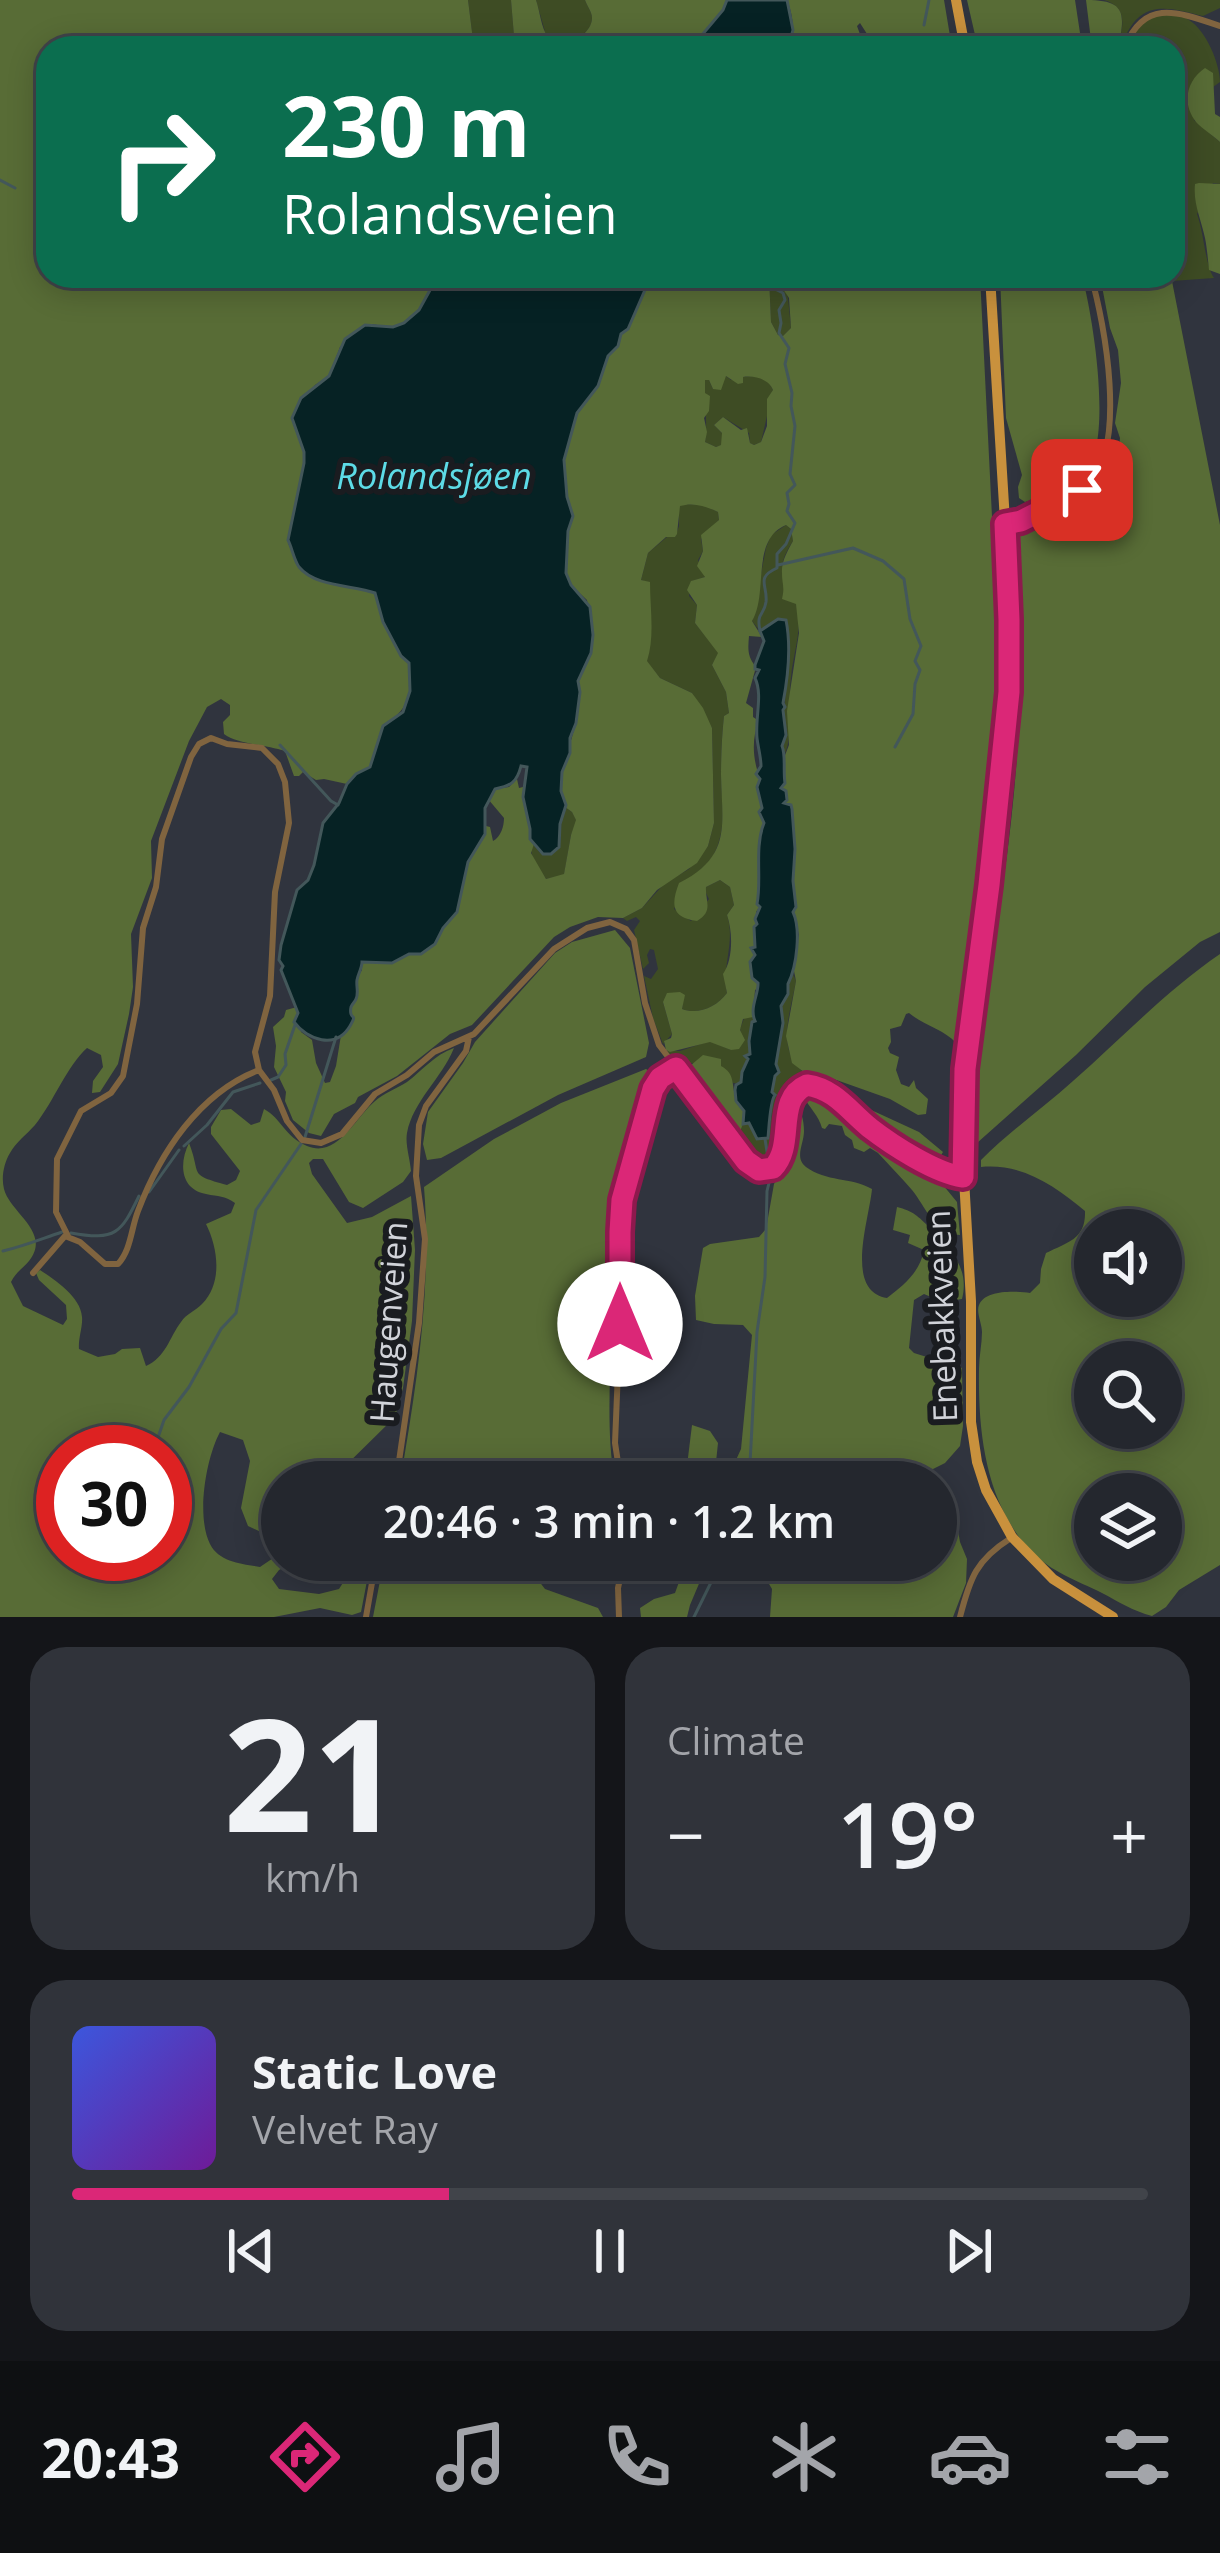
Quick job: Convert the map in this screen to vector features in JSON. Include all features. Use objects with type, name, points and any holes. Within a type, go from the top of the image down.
[{"type":"main road","points":[[956,0],[963,36]]},
{"type":"main road","name":"Enebakkveien","points":[[991,288],[1005,520],[1009,692],[965,1069],[963,1177],[972,1435],[986,1490],[1012,1537],[1042,1571],[1113,1617]]},
{"type":"street","points":[[1129,36],[1136,20],[1153,8],[1220,26]]},
{"type":"street","points":[[1005,520],[1082,490],[1094,479],[1107,450],[1107,362],[1093,288]]},
{"type":"street","points":[[259,1070],[222,1089],[171,1145],[146,1192],[123,1259],[113,1266],[105,1264],[68,1236],[56,1212],[57,1159],[81,1111],[112,1093],[123,1076],[137,1004],[142,928],[156,887],[162,839],[191,757],[211,738],[266,750],[278,764],[287,790],[289,823],[274,892],[270,996],[254,1052],[293,1131],[309,1143],[321,1143],[347,1129],[375,1094],[434,1052],[470,1036],[554,949],[587,928],[615,923],[634,940],[659,1045],[746,1161],[759,1170],[773,1168],[782,1158],[790,1102],[796,1090],[807,1085],[833,1094],[886,1139],[939,1170],[963,1177]]},
{"type":"street","name":"Haugenveien","points":[[401,1461],[424,1259],[416,1177],[419,1125],[426,1106],[466,1051],[470,1036]]},
{"type":"street","points":[[618,1461],[622,1200],[653,1089],[676,1068]]},
{"type":"street","points":[[33,1273],[59,1240],[68,1236]]},
{"type":"street","points":[[960,1617],[974,1571],[989,1552],[1012,1537]]},
{"type":"street","points":[[366,1617],[372,1581]]},
{"type":"street","points":[[619,1617],[620,1581]]},
{"type":"green space","points":[[0,0],[468,0],[472,36],[36,36],[36,288],[430,288],[423,304],[401,325],[371,324],[340,347],[329,376],[315,385],[293,424],[304,463],[288,543],[299,567],[314,579],[375,593],[392,639],[409,663],[407,700],[383,726],[370,767],[347,784],[316,780],[303,772],[294,776],[285,751],[224,734],[230,705],[221,699],[207,707],[151,841],[152,878],[131,934],[133,987],[118,1064],[100,1092],[92,1093],[93,1081],[103,1067],[101,1055],[87,1048],[35,1125],[12,1149],[3,1180],[8,1198],[36,1241],[29,1261],[11,1282],[23,1306],[63,1325],[67,1319],[66,1305],[39,1280],[36,1273],[40,1270],[66,1290],[81,1310],[79,1349],[98,1357],[140,1348],[146,1366],[163,1352],[183,1319],[209,1296],[216,1265],[206,1224],[231,1213],[235,1203],[191,1187],[183,1167],[189,1143],[201,1176],[227,1185],[240,1171],[211,1134],[221,1110],[231,1109],[251,1125],[260,1122],[264,1109],[299,1142],[328,1147],[378,1099],[454,1048],[410,1121],[411,1171],[403,1182],[363,1208],[349,1202],[323,1159],[309,1163],[347,1223],[372,1217],[411,1196],[412,1321],[395,1417],[350,1461],[261,1461],[261,1532],[248,1526],[241,1508],[250,1461],[243,1440],[220,1432],[207,1471],[206,1532],[219,1555],[261,1566],[261,1581],[273,1581],[279,1589],[319,1594],[339,1589],[344,1581],[367,1581],[361,1612],[352,1615],[320,1608],[274,1617],[0,1617]]},
{"type":"green space","points":[[468,0],[511,0],[514,36],[472,36]]},
{"type":"green space","points":[[511,0],[536,0],[548,36],[514,36]]},
{"type":"green space","points":[[536,0],[585,0],[592,16],[588,29],[580,36],[546,35]]},
{"type":"green space","points":[[585,0],[727,0],[701,36],[580,36],[591,25]]},
{"type":"green space","points":[[787,0],[944,0],[950,36],[868,36],[860,23],[861,36],[792,36]]},
{"type":"green space","points":[[967,0],[1075,0],[1079,36],[975,36]]},
{"type":"green space","points":[[1086,0],[1109,2],[1120,10],[1120,36],[1090,36]]},
{"type":"green space","points":[[1104,0],[1220,0],[1220,8],[1203,16],[1168,9],[1149,11],[1126,35],[1121,33],[1120,12]]},
{"type":"green space","points":[[1160,11],[1182,16],[1195,25],[1211,48],[1219,75],[1220,82],[1213,87],[1213,73],[1194,120],[1220,142],[1220,184],[1213,183],[1197,214],[1214,278],[1185,280],[1185,36],[1132,36],[1149,14]]},
{"type":"green space","points":[[1205,68],[1213,73],[1220,142],[1196,122],[1189,107],[1190,85]]},
{"type":"green space","points":[[1195,184],[1220,184],[1220,274],[1209,270],[1195,198]]},
{"type":"green space","points":[[646,288],[770,288],[771,322],[783,336],[791,328],[789,298],[783,288],[981,288],[999,657],[997,737],[955,1093],[950,1080],[956,1043],[909,1013],[901,1026],[890,1029],[888,1048],[899,1057],[896,1070],[901,1084],[909,1087],[914,1080],[928,1099],[926,1114],[918,1115],[890,1099],[828,1077],[809,1076],[792,1063],[786,1036],[799,935],[793,911],[792,809],[784,803],[786,792],[781,788],[799,633],[796,604],[782,599],[783,565],[793,541],[786,525],[775,532],[764,555],[752,621],[762,637],[749,636],[756,667],[746,703],[759,721],[754,750],[764,823],[760,906],[752,949],[756,955],[750,962],[759,988],[753,1017],[743,1019],[740,1030],[745,1040],[739,1049],[710,1042],[666,1050],[664,1041],[672,1034],[663,1002],[667,993],[685,995],[682,1009],[694,1011],[713,1006],[727,993],[723,974],[731,937],[727,915],[734,905],[730,887],[720,880],[706,887],[707,910],[697,921],[682,917],[674,903],[679,883],[708,862],[720,838],[724,716],[729,713],[726,692],[712,665],[718,653],[695,623],[697,605],[687,590],[691,581],[705,577],[697,566],[703,551],[701,535],[719,520],[718,512],[690,504],[680,506],[675,537],[666,537],[648,553],[641,580],[650,582],[647,661],[660,678],[692,693],[712,728],[714,823],[708,846],[697,863],[657,890],[642,908],[623,918],[598,917],[554,937],[472,1025],[450,1034],[397,1076],[334,1114],[321,1136],[309,1133],[293,1120],[285,1101],[286,1092],[274,1067],[273,1027],[286,1010],[297,1007],[301,1032],[312,1040],[316,1063],[325,1083],[330,1082],[341,1035],[351,1024],[361,963],[388,963],[435,944],[457,912],[468,862],[486,826],[493,841],[502,831],[504,818],[488,799],[495,789],[509,787],[517,779],[525,791],[534,844],[531,853],[546,879],[564,874],[576,820],[565,807],[562,772],[576,723],[578,681],[593,636],[587,600],[566,573],[573,516],[564,460],[577,413],[598,386]],"holes":[[[726,376],[743,383],[743,377],[756,377],[773,390],[767,399],[767,426],[761,442],[750,443],[747,428],[741,430],[723,417],[714,425],[722,433],[721,445],[705,442],[710,396],[705,393],[705,380],[721,390]]]},
{"type":"green space","points":[[770,288],[784,288],[791,328],[778,335],[771,322]]},
{"type":"green space","points":[[1001,288],[1084,288],[1099,409],[1093,459],[1084,475],[1049,495],[1025,502],[1019,498],[1022,475],[1006,418]]},
{"type":"green space","points":[[1102,288],[1173,288],[1220,525],[1220,932],[1200,942],[1145,987],[977,1143],[972,1139],[973,1075],[1007,856],[1018,740],[1017,545],[1024,527],[1039,516],[1083,499],[1096,505],[1108,493],[1118,458],[1120,438],[1115,423],[1121,383]]},
{"type":"green space","points":[[726,376],[731,380],[761,378],[770,384],[773,390],[761,442],[750,443],[749,433],[723,417],[714,425],[722,433],[722,445],[705,442],[705,380],[713,389]]},
{"type":"green space","points":[[682,504],[704,505],[718,512],[719,520],[701,539],[703,551],[698,560],[705,577],[692,581],[689,596],[697,605],[695,623],[719,653],[712,665],[726,692],[729,713],[724,716],[722,737],[721,835],[713,856],[674,909],[691,921],[709,899],[706,887],[720,880],[730,887],[734,905],[727,915],[727,993],[701,1010],[688,1011],[682,1009],[683,1003],[663,1002],[672,1034],[663,1044],[644,976],[651,979],[658,969],[654,950],[650,949],[649,963],[643,969],[634,930],[640,921],[623,918],[689,869],[708,846],[714,823],[712,728],[692,693],[660,678],[646,661],[650,583],[641,580],[648,553],[667,537],[675,537]]},
{"type":"green space","points":[[786,525],[793,541],[783,572],[799,620],[785,753],[787,622],[784,619],[760,631],[752,621],[766,548],[771,535]]},
{"type":"green space","points":[[565,807],[577,821],[564,875],[546,879],[531,849],[534,844],[540,853],[558,848]]},
{"type":"green space","points":[[615,930],[630,948],[649,1043],[646,1057],[558,1095],[441,1158],[427,1160],[423,1144],[428,1112],[475,1042],[555,953],[572,942]]},
{"type":"green space","points":[[1220,954],[1220,1565],[1179,1590],[1152,1616],[1076,1581],[1182,1581],[1182,1473],[1074,1473],[1074,1580],[1039,1558],[1003,1511],[987,1465],[980,1417],[982,1332],[978,1311],[982,1300],[994,1294],[1030,1293],[1040,1283],[1046,1253],[1074,1238],[1074,1317],[1182,1317],[1182,1209],[1082,1209],[1037,1178],[1010,1169],[981,1167],[981,1160],[1003,1139]]},
{"type":"green space","points":[[793,974],[788,1045],[791,1057],[809,1076],[795,1083],[784,1110],[780,1146],[763,1165],[733,1136],[738,1137],[740,1126],[748,1122],[757,1138],[768,1137],[770,1100],[779,1072],[781,1007]]},
{"type":"green space","points":[[745,1016],[755,1021],[740,1084],[733,1083],[721,1066],[690,1063],[684,1071],[667,1051],[710,1041],[731,1050]]},
{"type":"green space","points":[[703,1055],[721,1059],[731,1076],[745,1118],[738,1137],[684,1071]]},
{"type":"green space","points":[[646,1069],[654,1074],[626,1139],[614,1210],[612,1461],[403,1461],[424,1298],[424,1187],[494,1139],[561,1103]]},
{"type":"green space","points":[[809,1090],[943,1185],[957,1202],[960,1235],[937,1225],[878,1153],[854,1148],[842,1126],[822,1128],[803,1096]]},
{"type":"green space","points":[[796,1102],[802,1116],[802,1163],[822,1175],[872,1189],[862,1253],[866,1283],[874,1293],[887,1298],[922,1258],[924,1250],[908,1243],[910,1235],[893,1230],[897,1207],[926,1224],[961,1268],[962,1299],[943,1302],[924,1294],[914,1300],[909,1348],[962,1368],[960,1446],[947,1461],[736,1461],[741,1449],[752,1335],[743,1325],[696,1320],[695,1296],[703,1248],[759,1237],[766,1229],[774,1184],[788,1158],[791,1106]]},
{"type":"green space","points":[[856,1103],[919,1132],[943,1152],[940,1157],[866,1120],[854,1107]]},
{"type":"green space","points":[[692,1425],[710,1431],[718,1443],[716,1461],[688,1461]]},
{"type":"green space","points":[[957,1525],[967,1559],[966,1583],[953,1617],[770,1617],[772,1589],[767,1581],[957,1581]]},
{"type":"green space","points":[[380,1581],[539,1581],[545,1589],[598,1608],[603,1617],[373,1617]]},
{"type":"green space","points":[[679,1581],[700,1581],[687,1617],[641,1617],[640,1608],[675,1593]]},
{"type":"water","points":[[727,0],[787,0],[791,36],[701,36]]},
{"type":"water","name":"Rolandsjøen","points":[[431,288],[646,288],[628,329],[608,356],[598,386],[577,413],[564,460],[573,516],[566,573],[590,607],[593,635],[591,653],[578,681],[576,723],[562,772],[566,805],[559,847],[543,854],[530,839],[523,797],[527,767],[521,766],[512,782],[495,789],[485,808],[485,834],[468,862],[457,912],[435,944],[392,963],[362,962],[351,1007],[353,1021],[337,1038],[322,1040],[306,1034],[294,1022],[298,1013],[281,970],[281,945],[297,890],[314,865],[323,823],[347,784],[370,767],[383,726],[403,712],[410,691],[409,663],[383,622],[375,593],[315,578],[297,564],[288,540],[304,452],[292,418],[301,398],[329,376],[345,339],[365,325],[404,323],[419,310]]},
{"type":"water","points":[[778,619],[786,620],[788,640],[782,746],[785,783],[781,788],[786,791],[784,803],[792,809],[797,938],[788,994],[781,1006],[779,1072],[772,1092],[768,1138],[757,1139],[749,1123],[743,1124],[744,1111],[735,1090],[748,1059],[745,1056],[750,1054],[758,987],[750,962],[755,955],[751,948],[755,947],[760,907],[764,823],[756,774],[761,766],[755,678],[759,670],[755,665],[764,641],[760,631]]},
{"type":"waterway","points":[[924,25],[929,0]]},
{"type":"waterway","points":[[0,180],[15,188]]},
{"type":"waterway","points":[[760,631],[766,602],[764,579],[777,568],[777,554],[795,523],[787,511],[787,493],[795,485],[790,474],[795,426],[785,364],[789,348],[779,333],[779,310],[785,300],[773,288]]},
{"type":"waterway","points":[[778,565],[853,548],[883,561],[904,579],[910,619],[921,646],[915,661],[920,670],[913,714],[895,747]]},
{"type":"waterway","points":[[280,745],[338,805]]},
{"type":"waterway","points":[[271,1080],[286,1065],[295,1025]]},
{"type":"waterway","points":[[305,1137],[336,1037]]},
{"type":"waterway","points":[[184,1146],[233,1092],[260,1083]]},
{"type":"waterway","points":[[765,1139],[769,1164]]},
{"type":"waterway","points":[[162,1425],[221,1329],[236,1313],[256,1210],[301,1144]]},
{"type":"waterway","points":[[149,1192],[179,1150]]},
{"type":"waterway","points":[[750,1461],[771,1175]]},
{"type":"waterway","points":[[71,1233],[108,1235],[127,1219],[139,1196]]},
{"type":"waterway","points":[[3,1251],[62,1232]]},
{"type":"waterway","points":[[694,1617],[712,1581]]},
{"type":"route","points":[[620,1324],[622,1200],[653,1089],[676,1068],[746,1161],[759,1170],[773,1168],[782,1158],[790,1102],[796,1090],[807,1085],[833,1094],[886,1139],[939,1170],[963,1177],[965,1069],[1009,692],[1005,524],[1021,521],[1082,490]]}]
